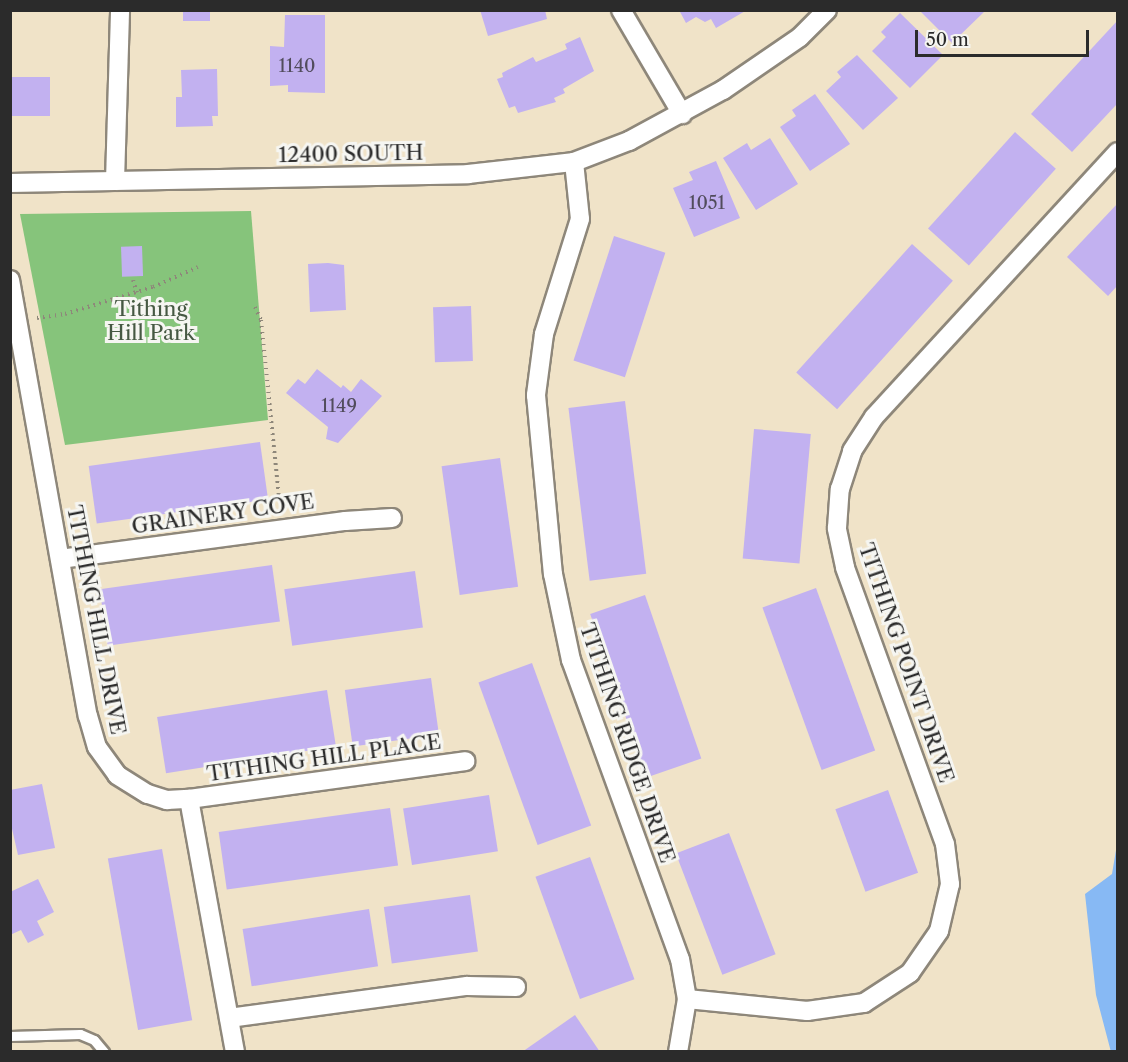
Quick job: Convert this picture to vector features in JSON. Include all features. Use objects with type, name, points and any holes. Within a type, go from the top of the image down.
[{"type":"street","points":[[116,181],[120,10]]},
{"type":"street","points":[[621,10],[682,114]]},
{"type":"street","name":"12400 SOUTH","points":[[10,183],[468,174],[574,162],[629,141],[682,114],[762,65],[800,37],[827,10]]},
{"type":"street","name":"TITHING POINT DRIVE","points":[[687,999],[807,1011],[864,1003],[910,973],[939,931],[950,884],[945,844],[845,567],[837,528],[840,489],[852,451],[874,417],[1118,152]]},
{"type":"street","name":"TITHING RIDGE DRIVE","points":[[574,162],[580,219],[544,333],[536,395],[553,574],[571,660],[680,959],[687,999],[678,1052]]},
{"type":"street","name":"TITHING HILL DRIVE","points":[[10,280],[60,559],[97,747],[105,762],[131,786],[167,800],[189,799]]},
{"type":"street","name":"GRAINERY COVE","points":[[60,559],[345,521],[392,518]]},
{"type":"street","name":"TITHING HILL PLACE","points":[[189,799],[465,761]]},
{"type":"street","points":[[189,799],[235,1052]]},
{"type":"street","points":[[229,1018],[467,986],[516,987]]},
{"type":"lane","points":[[10,1036],[80,1034],[94,1040],[104,1052]]},
{"type":"path","points":[[30,319],[65,314],[137,292],[198,267]]},
{"type":"path","points":[[133,280],[137,292]]},
{"type":"path","points":[[255,307],[261,320],[279,496]]},
{"type":"green space","name":"Tithing Hill Park","points":[[251,211],[268,420],[65,445],[20,214]]},
{"type":"water","points":[[1117,844],[1118,1051],[1111,1052],[1096,995],[1085,894],[1112,874]]},
{"type":"building","points":[[183,10],[210,10],[210,21],[183,21]]},
{"type":"building","points":[[480,10],[545,10],[547,19],[488,36]]},
{"type":"building","points":[[679,10],[747,10],[716,28],[711,19],[705,22],[696,17],[686,23]]},
{"type":"building","points":[[919,10],[986,10],[952,43]]},
{"type":"building","points":[[900,13],[943,55],[910,88],[872,51],[886,37],[881,32]]},
{"type":"building","points":[[285,15],[325,15],[325,93],[288,92],[288,85],[270,86],[270,46],[284,47]]},
{"type":"building","points":[[1118,20],[1118,103],[1072,152],[1031,114]]},
{"type":"building","points":[[580,37],[594,71],[563,89],[565,93],[554,98],[556,102],[518,113],[515,106],[509,108],[497,79],[503,77],[502,73],[533,57],[536,62],[567,49],[565,44]]},
{"type":"building","points":[[857,55],[898,98],[863,130],[826,91],[841,77],[837,72]]},
{"type":"building","points":[[217,69],[218,116],[212,116],[213,126],[176,127],[176,97],[182,97],[181,70]]},
{"type":"building","points":[[10,77],[50,77],[50,116],[10,116]]},
{"type":"building","points":[[815,94],[850,144],[810,171],[780,127],[796,116],[792,110]]},
{"type":"building","points":[[1015,132],[1056,169],[969,265],[928,229]]},
{"type":"building","points":[[770,138],[798,184],[756,210],[723,158],[747,143],[751,150]]},
{"type":"building","points":[[716,161],[740,218],[694,237],[673,188],[693,180],[689,172]]},
{"type":"building","points":[[1118,203],[1118,285],[1108,296],[1067,257]]},
{"type":"building","points":[[614,236],[665,253],[625,377],[574,361]]},
{"type":"building","points":[[912,244],[953,281],[837,409],[796,373]]},
{"type":"building","points":[[142,246],[143,276],[122,277],[121,247]]},
{"type":"building","points":[[308,264],[344,265],[346,310],[310,312]]},
{"type":"building","points":[[471,306],[473,361],[435,362],[433,307]]},
{"type":"building","points":[[317,369],[341,388],[343,385],[351,392],[361,379],[382,396],[338,443],[326,439],[328,427],[286,393],[298,379],[305,384]]},
{"type":"building","points":[[625,401],[646,574],[590,581],[568,408]]},
{"type":"building","points":[[754,429],[811,434],[799,563],[743,559]]},
{"type":"building","points":[[260,442],[268,499],[97,524],[89,466]]},
{"type":"building","points":[[500,458],[518,587],[460,595],[442,466]]},
{"type":"building","points":[[272,565],[280,621],[108,646],[100,589]]},
{"type":"building","points":[[415,571],[423,627],[292,646],[284,589]]},
{"type":"building","points":[[816,588],[875,751],[822,770],[762,607]]},
{"type":"building","points":[[645,595],[701,759],[646,777],[590,614]]},
{"type":"building","points":[[532,663],[591,826],[538,845],[478,682]]},
{"type":"building","points":[[431,678],[439,734],[353,747],[345,690]]},
{"type":"building","points":[[327,690],[336,746],[166,773],[157,717]]},
{"type":"building","points":[[42,784],[55,848],[18,855],[10,820],[10,790]]},
{"type":"building","points":[[888,790],[918,873],[865,892],[835,809]]},
{"type":"building","points":[[489,795],[498,851],[412,865],[403,809]]},
{"type":"building","points":[[390,808],[398,865],[227,890],[219,832]]},
{"type":"building","points":[[729,833],[776,954],[722,975],[676,853]]},
{"type":"building","points":[[162,849],[192,1020],[138,1030],[108,859]]},
{"type":"building","points":[[590,857],[634,979],[580,999],[535,877]]},
{"type":"building","points":[[38,879],[54,912],[37,921],[44,935],[28,943],[21,930],[10,935],[10,892]]},
{"type":"building","points":[[470,895],[478,951],[392,964],[384,907]]},
{"type":"building","points":[[369,909],[378,966],[252,986],[243,929]]},
{"type":"building","points":[[575,1015],[600,1052],[522,1052]]}]
